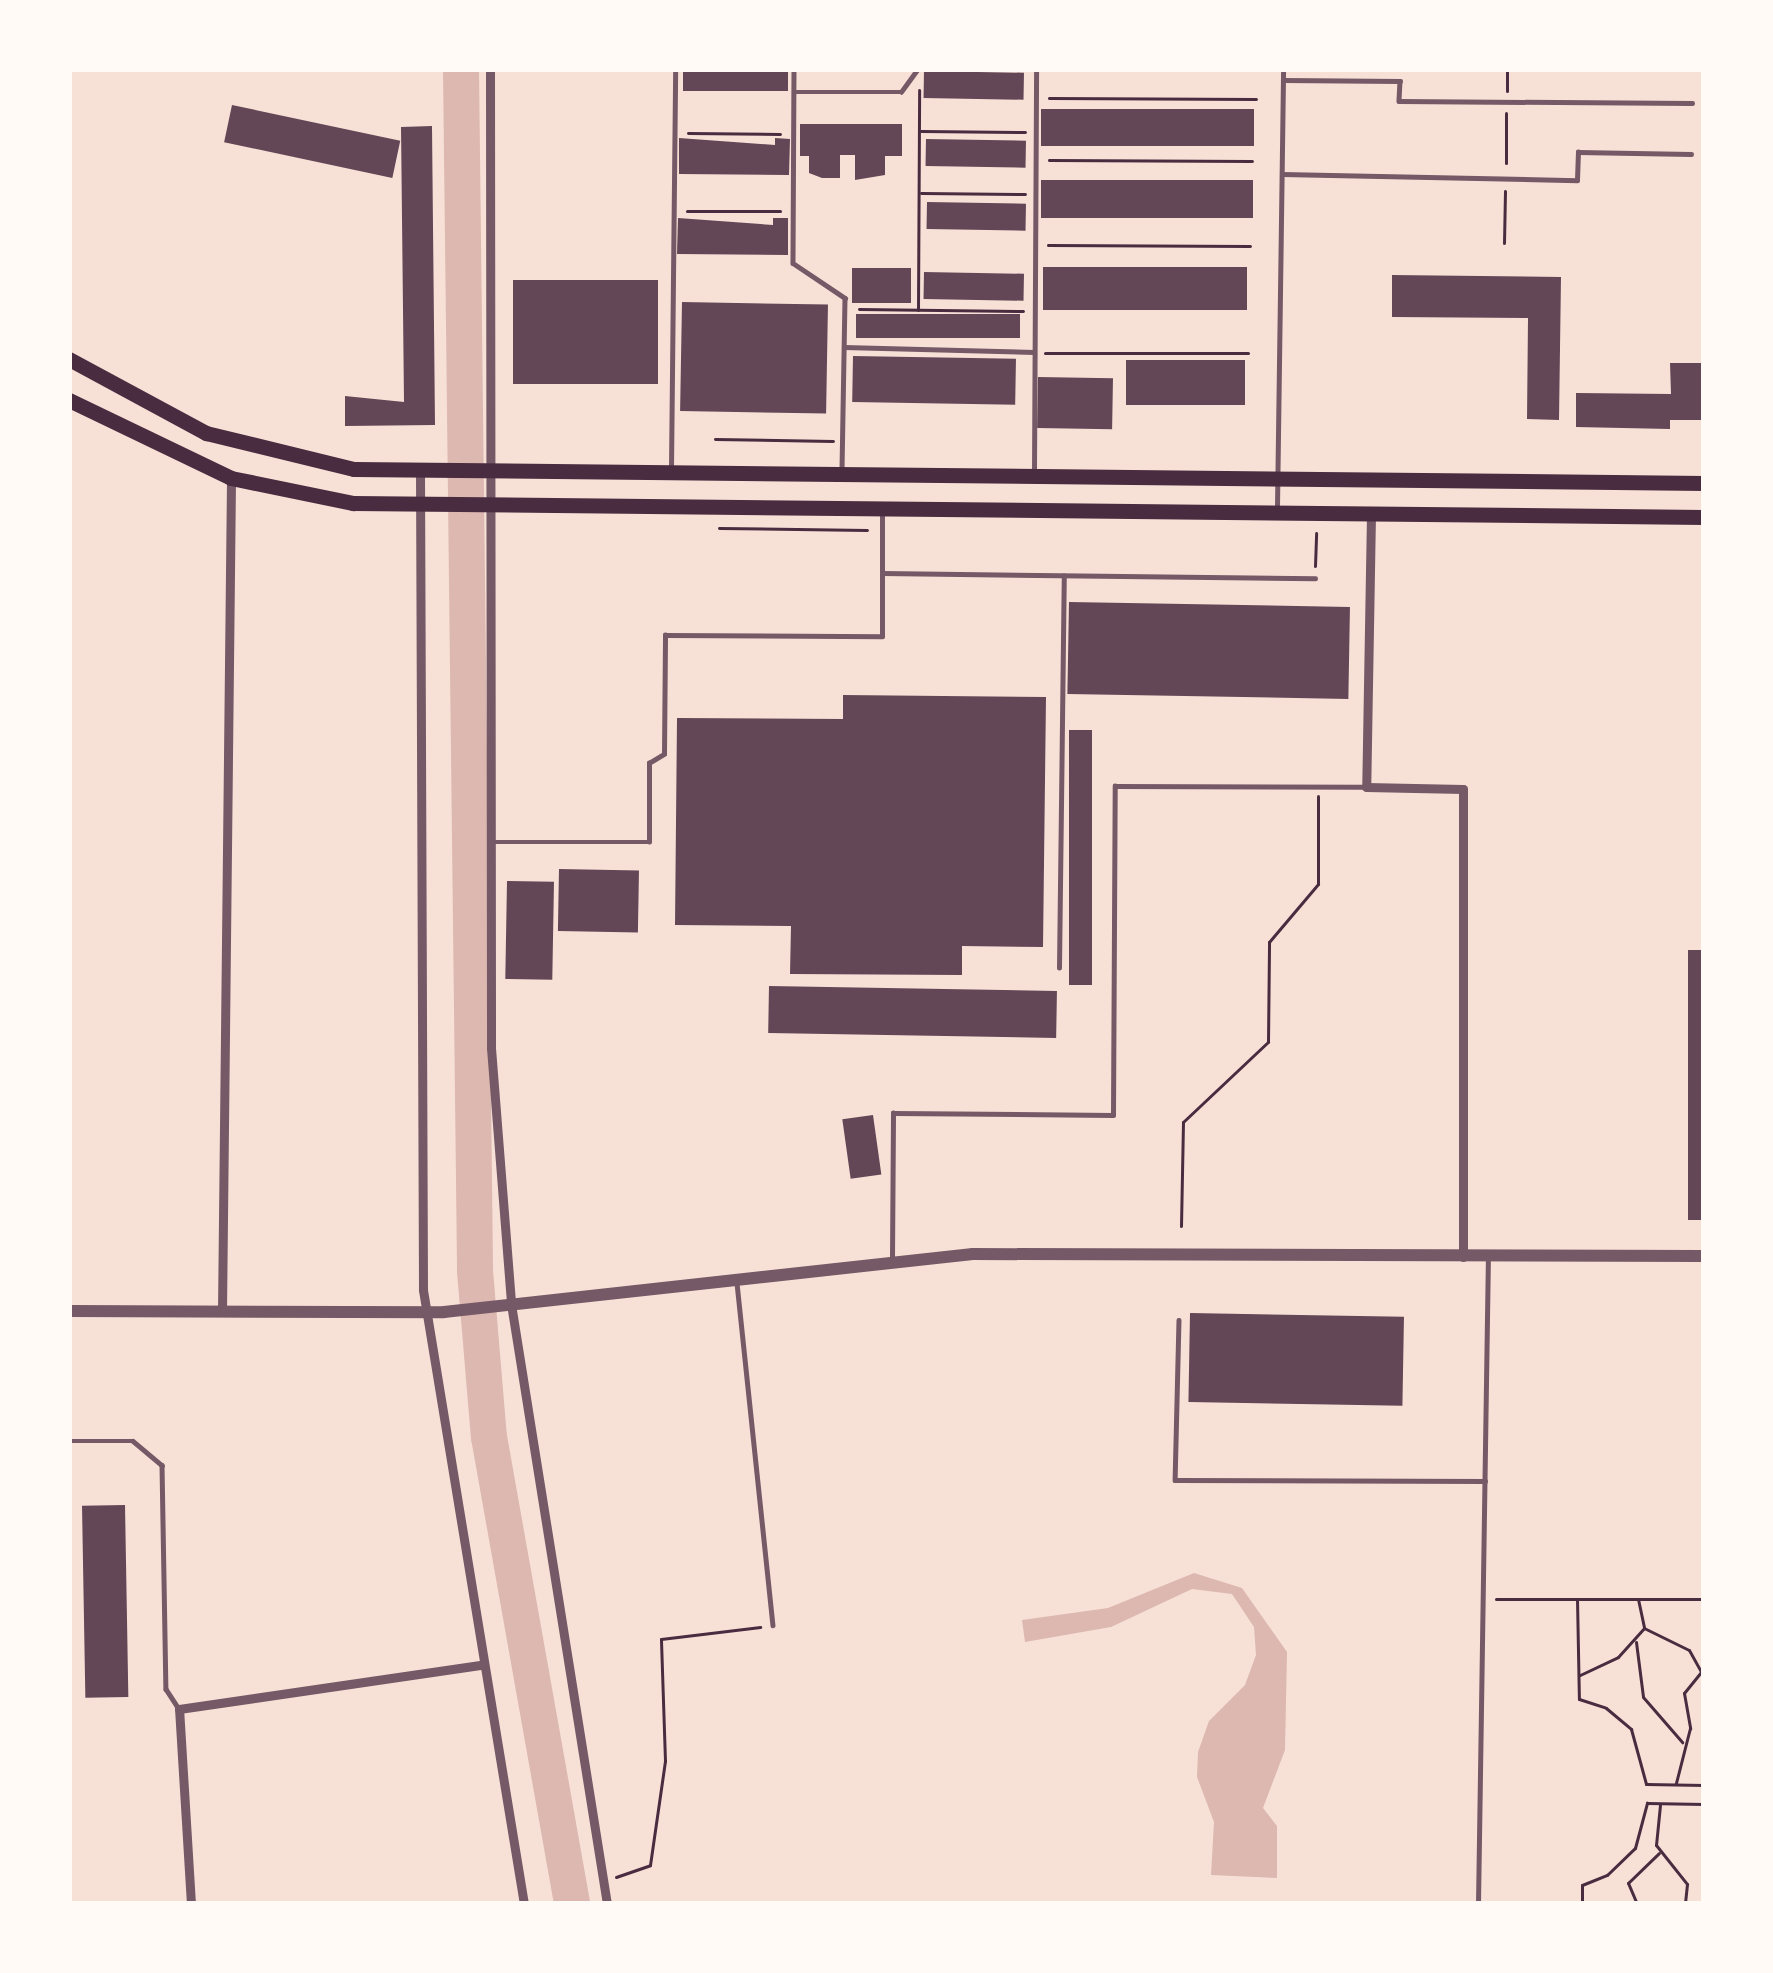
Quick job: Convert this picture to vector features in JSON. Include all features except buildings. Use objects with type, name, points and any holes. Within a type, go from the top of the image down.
[{"type":"main road","points":[[69,359],[235,443],[354,469],[1704,483]]},
{"type":"main road","points":[[69,400],[231,478],[353,503],[1704,517]]},
{"type":"street","points":[[490,69],[491,1048],[506,1305],[607,1904]]},
{"type":"street","points":[[420,471],[426,1313],[524,1904]]},
{"type":"street","points":[[222,1312],[231,478]]},
{"type":"street","points":[[1371,514],[1366,788],[1463,789],[1463,1257]]},
{"type":"street","points":[[69,1311],[444,1312],[892,1259],[1704,1256]]},
{"type":"street","points":[[191,1904],[179,1709],[482,1665]]},
{"type":"lane","points":[[671,475],[675,69]]},
{"type":"lane","points":[[794,69],[793,263],[845,298],[842,476]]},
{"type":"lane","points":[[794,92],[901,92],[919,69]]},
{"type":"lane","points":[[1034,478],[1036,69]]},
{"type":"lane","points":[[1277,513],[1283,69]]},
{"type":"lane","points":[[1283,80],[1400,81],[1399,101],[1692,103]]},
{"type":"lane","points":[[1282,174],[1577,180],[1578,152],[1691,154]]},
{"type":"lane","points":[[844,347],[1034,352]]},
{"type":"lane","points":[[490,842],[649,842],[649,763],[664,754],[665,635],[882,636],[883,510]]},
{"type":"lane","points":[[882,573],[1315,578]]},
{"type":"lane","points":[[1059,968],[1064,576]]},
{"type":"lane","points":[[892,1259],[893,1113],[1113,1114],[1115,786],[1366,788]]},
{"type":"lane","points":[[1478,1904],[1488,1256]]},
{"type":"lane","points":[[737,1277],[773,1625]]},
{"type":"lane","points":[[1179,1320],[1175,1480],[1485,1481]]},
{"type":"lane","points":[[69,1441],[133,1441],[162,1466],[166,1689],[179,1709]]},
{"type":"path","points":[[918,310],[919,69]]},
{"type":"path","points":[[1504,243],[1507,69]]},
{"type":"path","points":[[1035,98],[1256,99]]},
{"type":"path","points":[[919,131],[1035,132]]},
{"type":"path","points":[[681,133],[794,134]]},
{"type":"path","points":[[1035,160],[1252,161]]},
{"type":"path","points":[[919,193],[1035,194]]},
{"type":"path","points":[[681,211],[794,211]]},
{"type":"path","points":[[1035,245],[1250,246]]},
{"type":"path","points":[[845,309],[1034,310]]},
{"type":"path","points":[[1034,352],[1248,353]]},
{"type":"path","points":[[715,439],[824,440]]},
{"type":"path","points":[[1315,578],[1316,513]]},
{"type":"path","points":[[719,528],[882,530]]},
{"type":"path","points":[[1181,1226],[1183,1122],[1268,1042],[1269,942],[1318,884],[1318,787]]},
{"type":"path","points":[[1483,1599],[1704,1599]]},
{"type":"path","points":[[1579,1675],[1636,1642],[1644,1628],[1638,1599]]},
{"type":"path","points":[[1577,1600],[1579,1699],[1606,1708],[1630,1729],[1646,1784],[1704,1785]]},
{"type":"path","points":[[603,1882],[650,1865],[665,1761],[662,1639],[773,1625]]},
{"type":"path","points":[[1644,1628],[1690,1650],[1702,1673],[1684,1693],[1690,1728],[1682,1742],[1676,1784]]},
{"type":"path","points":[[1636,1642],[1643,1696],[1682,1742]]},
{"type":"path","points":[[1582,1904],[1582,1885],[1628,1856],[1647,1803],[1704,1804]]},
{"type":"path","points":[[1660,1803],[1654,1836],[1660,1852],[1687,1884],[1685,1904]]},
{"type":"path","points":[[1637,1904],[1628,1883],[1660,1852]]},
{"type":"shaded area","points":[[1194,1573],[1242,1588],[1287,1652],[1285,1750],[1263,1808],[1277,1826],[1277,1878],[1211,1875],[1214,1822],[1197,1777],[1198,1752],[1209,1721],[1245,1685],[1256,1655],[1254,1627],[1232,1594],[1192,1589],[1111,1627],[1025,1642],[1022,1620],[1108,1608]]},
{"type":"waterway","points":[[461,69],[475,1271],[489,1437],[572,1904]]}]
